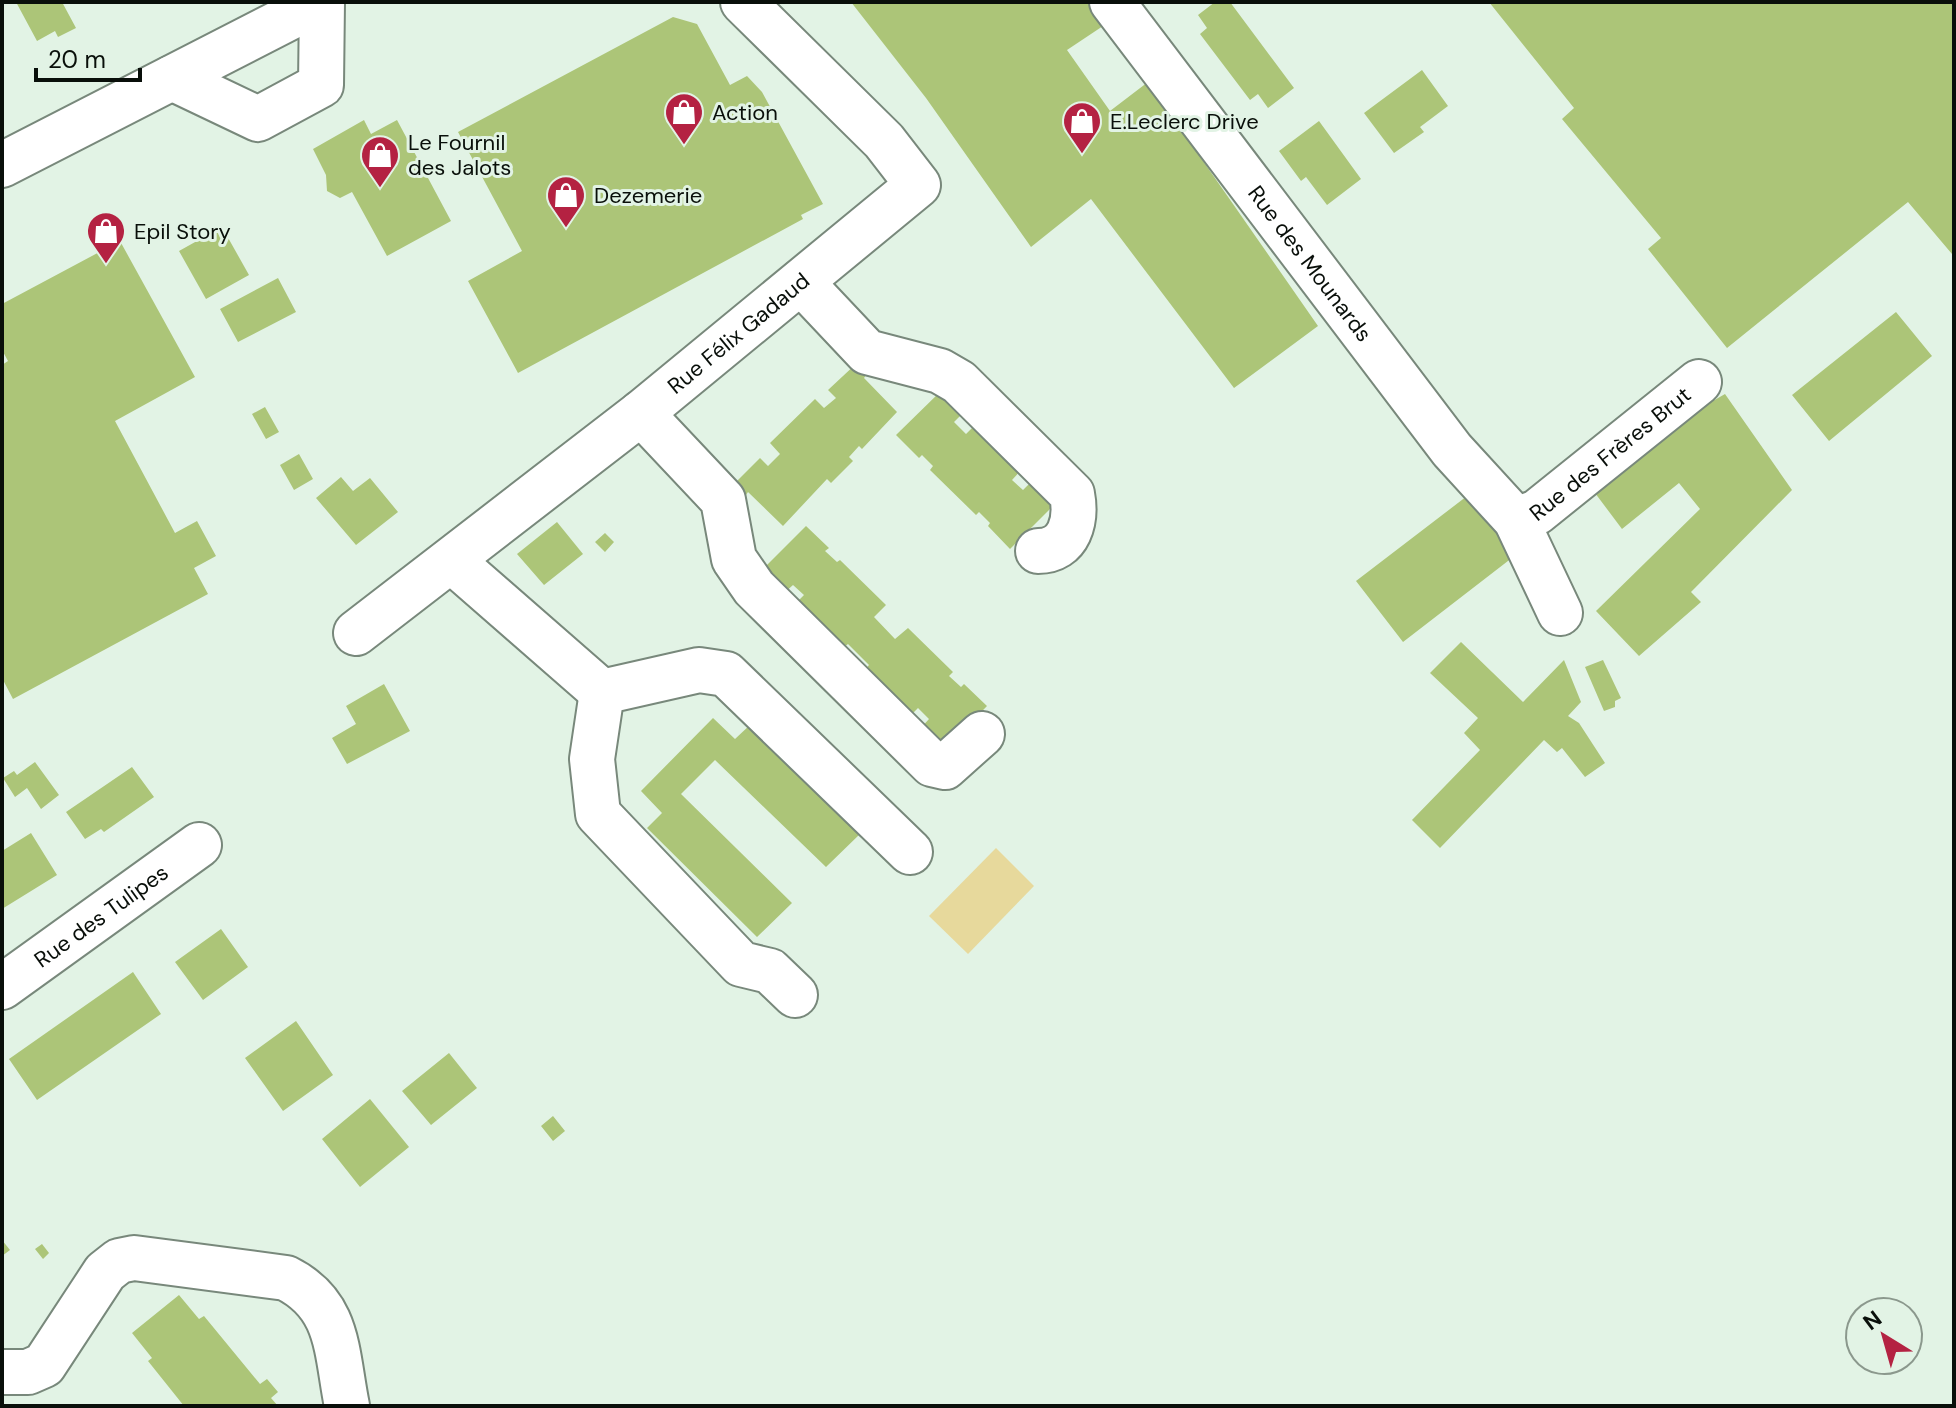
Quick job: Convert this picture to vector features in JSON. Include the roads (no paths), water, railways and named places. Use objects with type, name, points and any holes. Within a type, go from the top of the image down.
[{"type":"street","points":[[2,165],[172,78],[321,2],[321,85],[258,119],[172,78]]},
{"type":"street","name":"Rue Félix Gadaud","points":[[356,633],[641,413],[918,185],[884,141],[743,2]]},
{"type":"street","name":"Rue des Mounards","points":[[1124,6],[1452,450],[1516,520],[1560,613]]},
{"type":"street","points":[[801,282],[867,352],[940,371],[959,382],[1072,494],[1076,514],[1070,531],[1062,543],[1048,551],[1038,551]]},
{"type":"street","name":"Rue des Frères Brut","points":[[1516,520],[1537,512],[1699,382]]},
{"type":"street","points":[[641,413],[723,500],[734,559],[754,588],[932,764],[945,767],[982,734]]},
{"type":"street","points":[[452,561],[602,692]]},
{"type":"street","points":[[602,692],[699,670],[726,674],[910,852]]},
{"type":"street","points":[[602,692],[592,759],[598,814],[741,964],[770,971],[795,995]]},
{"type":"street","name":"Rue des Tulipes","points":[[2,987],[199,845]]},
{"type":"street","points":[[2,1372],[28,1372],[44,1365],[105,1272],[119,1261],[134,1258],[286,1278],[305,1287],[318,1299],[330,1323],[347,1406]]},
{"type":"place","name":"Action","points":[[684,146]]},
{"type":"place","name":"E.Leclerc Drive","points":[[1082,155]]},
{"type":"place","name":"Le Fournil des Jalots","points":[[380,189]]},
{"type":"place","name":"Dezemerie","points":[[566,229]]},
{"type":"place","name":"Epil Story","points":[[106,265]]}]
